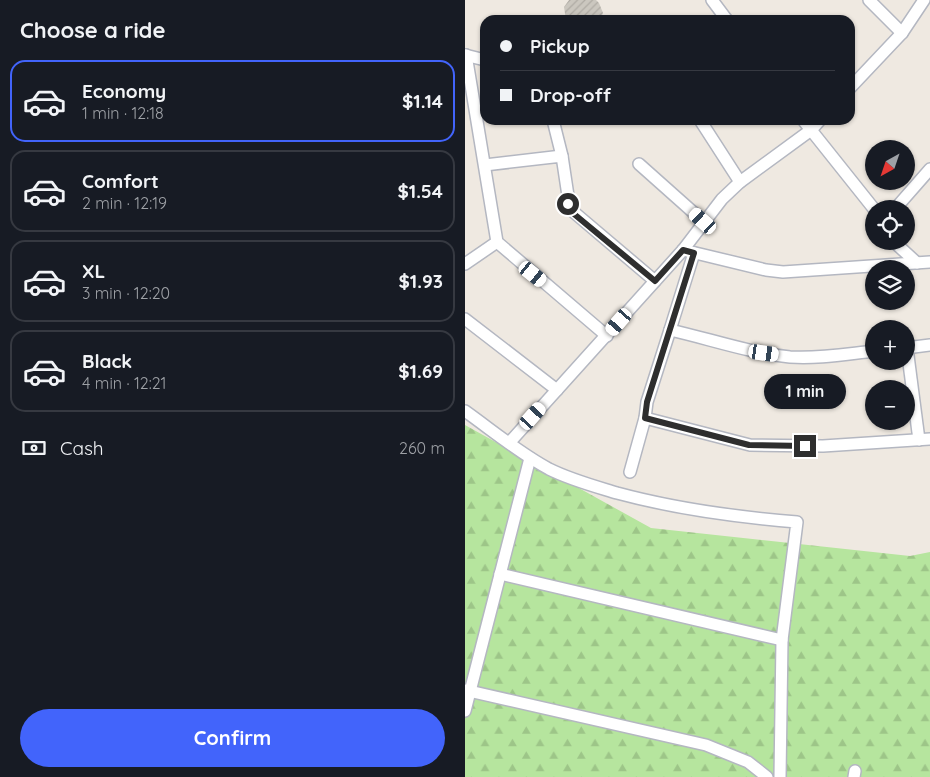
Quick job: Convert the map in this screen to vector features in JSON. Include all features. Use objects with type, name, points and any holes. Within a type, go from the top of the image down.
[{"type":"street","points":[[712,0],[723,15]]},
{"type":"street","points":[[869,0],[902,33]]},
{"type":"street","points":[[855,83],[902,33],[924,0]]},
{"type":"street","points":[[480,59],[465,55],[497,242],[607,336]]},
{"type":"street","points":[[554,125],[562,156],[570,209],[655,281]]},
{"type":"street","points":[[702,125],[740,182]]},
{"type":"street","points":[[807,125],[867,200]]},
{"type":"street","points":[[630,472],[645,418],[647,402],[671,330],[689,251],[703,221],[721,199],[740,182],[816,125]]},
{"type":"street","points":[[485,165],[562,156]]},
{"type":"street","points":[[639,164],[703,221]]},
{"type":"street","points":[[903,200],[930,169]]},
{"type":"street","points":[[465,264],[497,242]]},
{"type":"street","points":[[903,250],[917,263]]},
{"type":"street","points":[[509,443],[655,281],[689,251]]},
{"type":"street","points":[[689,251],[766,270],[783,272],[930,262]]},
{"type":"street","points":[[465,320],[557,390]]},
{"type":"street","points":[[671,330],[764,353],[791,357],[817,357],[865,352]]},
{"type":"street","points":[[915,347],[930,345]]},
{"type":"street","points":[[645,418],[749,445],[823,446],[924,440],[911,370]]},
{"type":"street","points":[[465,411],[530,458],[566,477],[642,500],[707,513],[797,522],[782,640],[780,777]]},
{"type":"street","points":[[465,711],[467,691],[530,458]]},
{"type":"street","points":[[500,574],[782,640]]},
{"type":"street","points":[[467,691],[706,745],[748,762],[767,777]]},
{"type":"green space","points":[[465,425],[651,528],[910,556],[930,552],[930,777],[465,777]]},
{"type":"building","points":[[569,0],[596,0],[603,13],[602,15],[565,15],[564,7]]},
{"type":"route","points":[[568,204],[574,214],[655,281],[683,250],[694,253],[647,402],[645,418],[715,438],[749,445],[805,446]]}]
